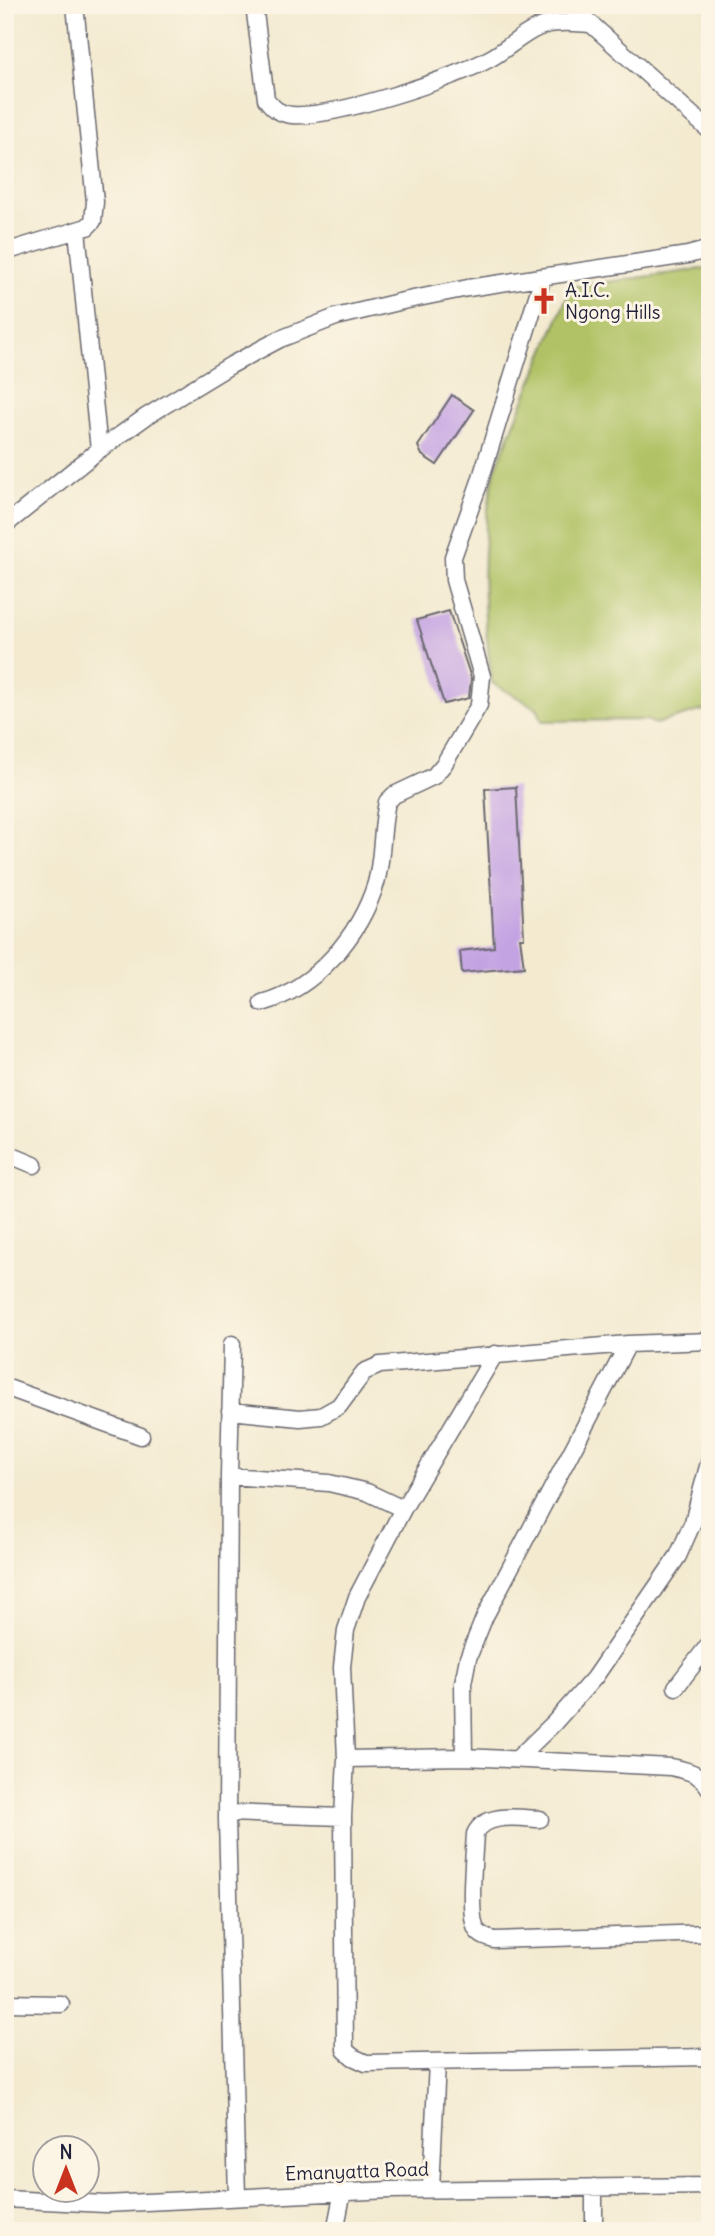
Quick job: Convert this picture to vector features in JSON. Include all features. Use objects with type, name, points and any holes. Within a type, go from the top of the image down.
[{"type":"street","points":[[5,252],[87,227],[93,221],[95,202],[75,5]]},
{"type":"street","points":[[254,5],[266,99],[274,110],[290,115],[310,115],[383,98],[447,76],[491,59],[545,25],[589,24]]},
{"type":"street","points":[[570,5],[710,131]]},
{"type":"street","points":[[77,230],[99,450]]},
{"type":"street","points":[[5,525],[99,450],[147,416],[231,365],[336,317],[403,301],[710,249]]},
{"type":"street","points":[[262,1003],[280,998],[314,977],[364,916],[376,881],[387,802],[394,795],[435,776],[479,705],[482,676],[454,580],[453,556],[480,484],[543,277]]},
{"type":"street","points":[[5,1153],[34,1165]]},
{"type":"street","points":[[230,1411],[300,1418],[321,1416],[339,1406],[364,1372],[380,1365],[628,1344],[710,1341]]},
{"type":"street","points":[[232,1344],[227,1813],[237,2197]]},
{"type":"street","points":[[464,1757],[463,1683],[468,1658],[485,1616],[628,1344]]},
{"type":"street","points":[[495,1354],[403,1509],[357,1597],[346,1630],[342,1667],[346,1759],[343,1816],[345,2050],[366,2063],[710,2057]]},
{"type":"street","points":[[5,1387],[141,1436]]},
{"type":"street","points":[[517,1759],[594,1678],[678,1556],[693,1522],[710,1459]]},
{"type":"street","points":[[229,1476],[329,1483],[367,1492],[403,1509]]},
{"type":"street","points":[[676,1688],[710,1643]]},
{"type":"street","points":[[346,1759],[464,1757],[671,1767],[703,1778],[710,1789]]},
{"type":"street","points":[[227,1813],[343,1816]]},
{"type":"street","points":[[540,1819],[504,1818],[485,1821],[478,1826],[475,1834],[473,1916],[476,1930],[483,1937],[494,1940],[710,1933],[710,1914]]},
{"type":"street","points":[[5,2003],[61,2004]]},
{"type":"street","points":[[431,2189],[437,2062]]},
{"type":"street","name":"Emanyatta Road","points":[[5,2199],[105,2204],[343,2191],[710,2186]]},
{"type":"street","points":[[594,2188],[594,2231]]},
{"type":"street","points":[[335,2231],[343,2191]]},
{"type":"green space","points":[[710,268],[710,708],[655,724],[647,720],[542,721],[538,709],[492,683],[483,576],[486,525],[495,470],[571,287]]},
{"type":"building","points":[[452,395],[474,410],[437,465],[422,455],[418,446]]},
{"type":"building","points":[[449,611],[471,678],[469,698],[444,704],[417,620]]},
{"type":"building","points":[[516,787],[524,938],[520,938],[524,967],[462,973],[460,951],[494,947],[485,789]]},
{"type":"place","name":"A.I.C. Ngong Hills","points":[[544,301]]}]
